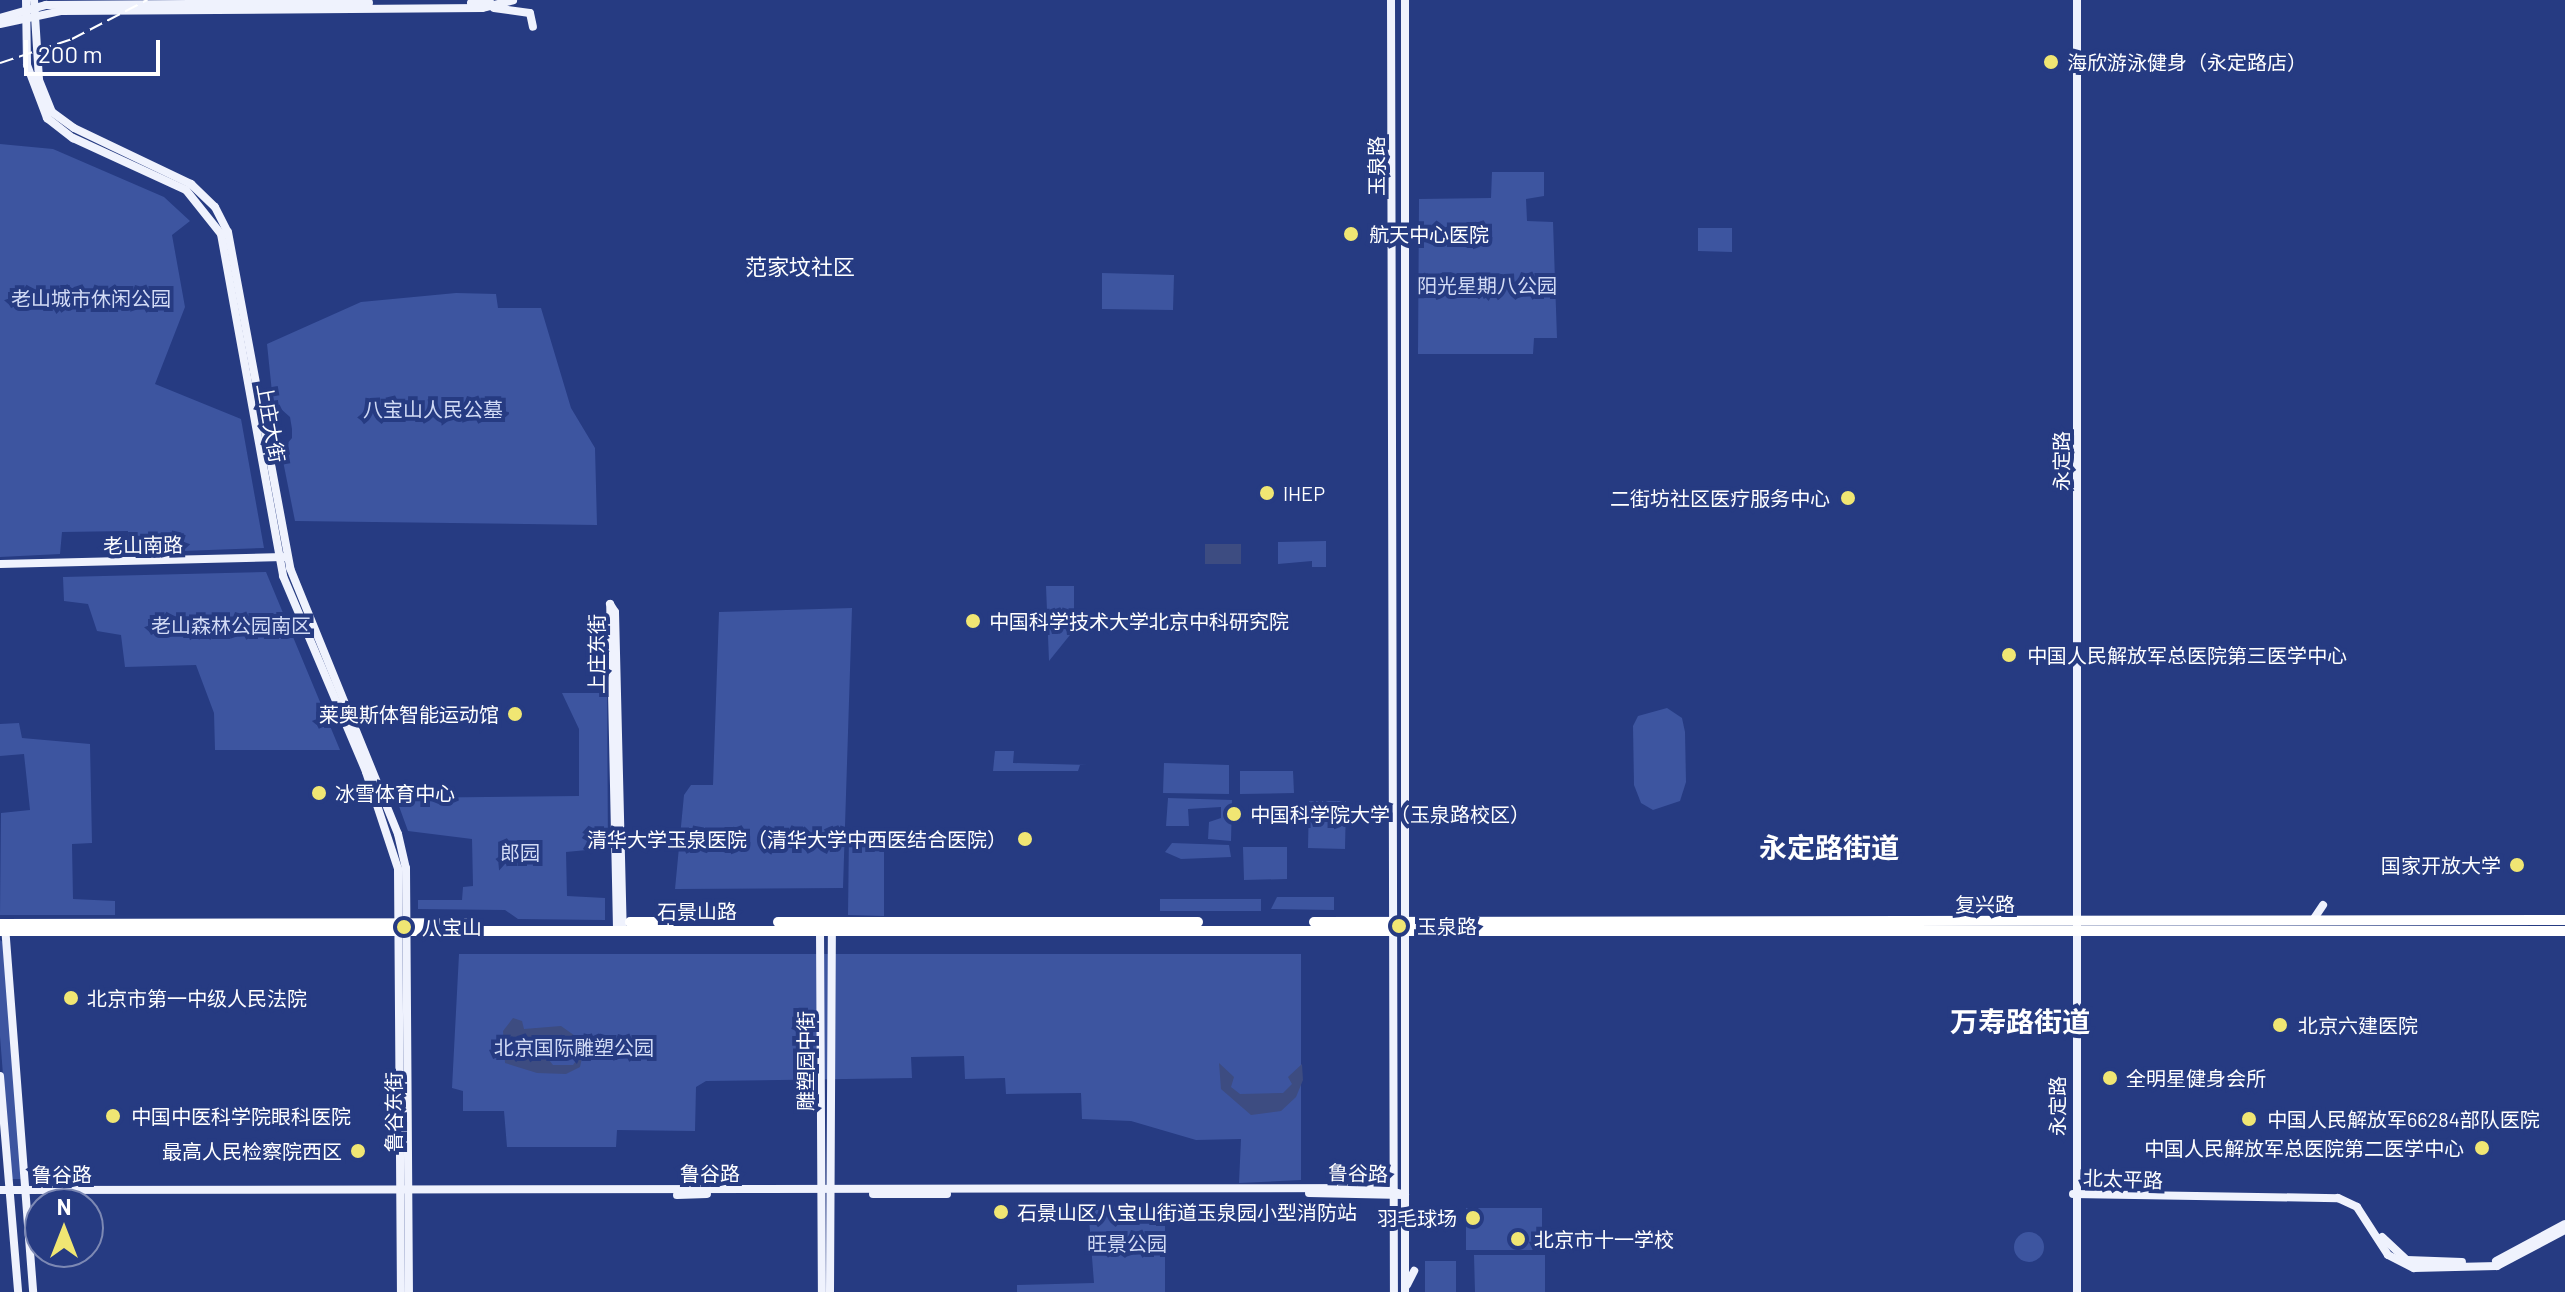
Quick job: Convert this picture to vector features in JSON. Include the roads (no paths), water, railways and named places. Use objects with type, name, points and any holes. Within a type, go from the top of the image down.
[{"type":"highway","name":"复兴路","points":[[2075,927],[2313,920],[2565,920]]},
{"type":"highway","name":"石景山路","points":[[620,926],[820,929],[1394,927]]},
{"type":"highway","name":"石景山路","points":[[3,927],[1394,927]]},
{"type":"highway","name":"复兴路","points":[[1394,927],[2075,927],[2489,936],[2565,931]]},
{"type":"main road","points":[[0,18],[30,7],[490,0]]},
{"type":"main road","points":[[482,8],[513,0]]},
{"type":"main road","name":"玉泉路","points":[[1391,0],[1392,501],[1388,677],[1394,927],[1394,1292]]},
{"type":"main road","name":"玉泉路","points":[[1405,0],[1405,1291]]},
{"type":"main road","name":"永定路","points":[[2074,1292],[2077,0]]},
{"type":"main road","points":[[0,24],[30,7],[482,8],[530,13],[533,27]]},
{"type":"main road","name":"上庄大街","points":[[30,7],[27,65],[47,118],[73,138],[186,190],[221,234],[283,557],[398,834],[406,868],[405,927]]},
{"type":"main road","points":[[1392,128],[1398,135],[1405,132]]},
{"type":"main road","points":[[1391,173],[1398,171],[1404,181]]},
{"type":"main road","points":[[1392,501],[1403,500]]},
{"type":"main road","name":"老山南路","points":[[0,564],[283,557]]},
{"type":"main road","name":"上庄东街","points":[[610,604],[615,612],[620,926],[610,604]]},
{"type":"main road","points":[[2313,920],[2323,905]]},
{"type":"main road","points":[[3,927],[25,1188]]},
{"type":"main road","name":"鲁谷东街","points":[[405,927],[405,1193],[409,1292]]},
{"type":"main road","name":"雕塑园中街","points":[[820,929],[821,1141],[826,1191]]},
{"type":"main road","name":"雕塑园中街","points":[[826,1191],[832,1142],[832,929]]},
{"type":"main road","points":[[0,1076],[5,1192],[18,1292]]},
{"type":"main road","points":[[821,1079],[832,1079]]},
{"type":"main road","points":[[821,1141],[824,1146],[832,1142]]},
{"type":"main road","points":[[822,1292],[826,1191]]},
{"type":"main road","points":[[826,1191],[830,1292]]},
{"type":"main road","name":"鲁谷路","points":[[104,1193],[826,1191],[1394,1192],[1405,1195]]},
{"type":"main road","name":"北太平路","points":[[2076,1194],[2335,1192],[2363,1206],[2396,1254],[2419,1262],[2497,1261],[2565,1224]]},
{"type":"main road","name":"鲁谷东街","points":[[401,1292],[405,1193]]},
{"type":"main road","name":"北太平路","points":[[2076,1194],[2338,1198],[2357,1207],[2391,1258],[2414,1268],[2497,1266],[2565,1230]]},
{"type":"main road","points":[[31,1268],[33,1292]]},
{"type":"main road","points":[[1405,1291],[1414,1271]]},
{"type":"railway","points":[[0,63],[72,39],[147,0]]},
{"type":"place","name":"海欣游泳健身（永定路店）","points":[[2051,62]]},
{"type":"place","name":"航天中心医院","points":[[1351,234]]},
{"type":"place","name":"IHEP","points":[[1267,493]]},
{"type":"place","name":"二街坊社区医疗服务中心","points":[[1848,498]]},
{"type":"place","name":"中国科学技术大学北京中科研究院","points":[[973,621]]},
{"type":"place","name":"中国人民解放军总医院第三医学中心","points":[[2009,655]]},
{"type":"place","name":"莱奥斯体智能运动馆","points":[[515,714]]},
{"type":"place","name":"冰雪体育中心","points":[[319,793]]},
{"type":"place","name":"中国科学院大学（玉泉路校区）","points":[[1234,814]]},
{"type":"place","name":"清华大学玉泉医院（清华大学中西医结合医院）","points":[[1025,839]]},
{"type":"place","name":"国家开放大学","points":[[2517,865]]},
{"type":"place","name":"玉泉路","points":[[1399,926]]},
{"type":"place","name":"八宝山","points":[[404,927]]},
{"type":"place","name":"北京市第一中级人民法院","points":[[71,998]]},
{"type":"place","name":"北京六建医院","points":[[2280,1025]]},
{"type":"place","name":"全明星健身会所","points":[[2110,1078]]},
{"type":"place","name":"中国中医科学院眼科医院","points":[[113,1116]]},
{"type":"place","name":"中国人民解放军66284部队医院","points":[[2249,1119]]},
{"type":"place","name":"中国人民解放军总医院第二医学中心","points":[[2482,1148]]},
{"type":"place","name":"最高人民检察院西区","points":[[358,1151]]},
{"type":"place","name":"石景山区八宝山街道玉泉园小型消防站","points":[[1001,1212]]},
{"type":"place","name":"羽毛球场","points":[[1473,1218]]},
{"type":"place","name":"北京市十一学校","points":[[1518,1239]]},
{"type":"district","name":"范家坟社区","points":[[800,267]]},
{"type":"district","name":"永定路街道","points":[[1829,847]]},
{"type":"district","name":"万寿路街道","points":[[2020,1021]]},
{"type":"park label","name":"阳光星期八公园","points":[[1487,285]]},
{"type":"park label","name":"老山城市休闲公园","points":[[91,298]]},
{"type":"park label","name":"八宝山人民公墓","points":[[433,409]]},
{"type":"park label","name":"老山森林公园南区","points":[[231,625]]},
{"type":"park label","name":"郎园","points":[[520,852]]},
{"type":"park label","name":"北京国际雕塑公园","points":[[574,1047]]},
{"type":"park label","name":"旺景公园","points":[[1127,1243]]}]
